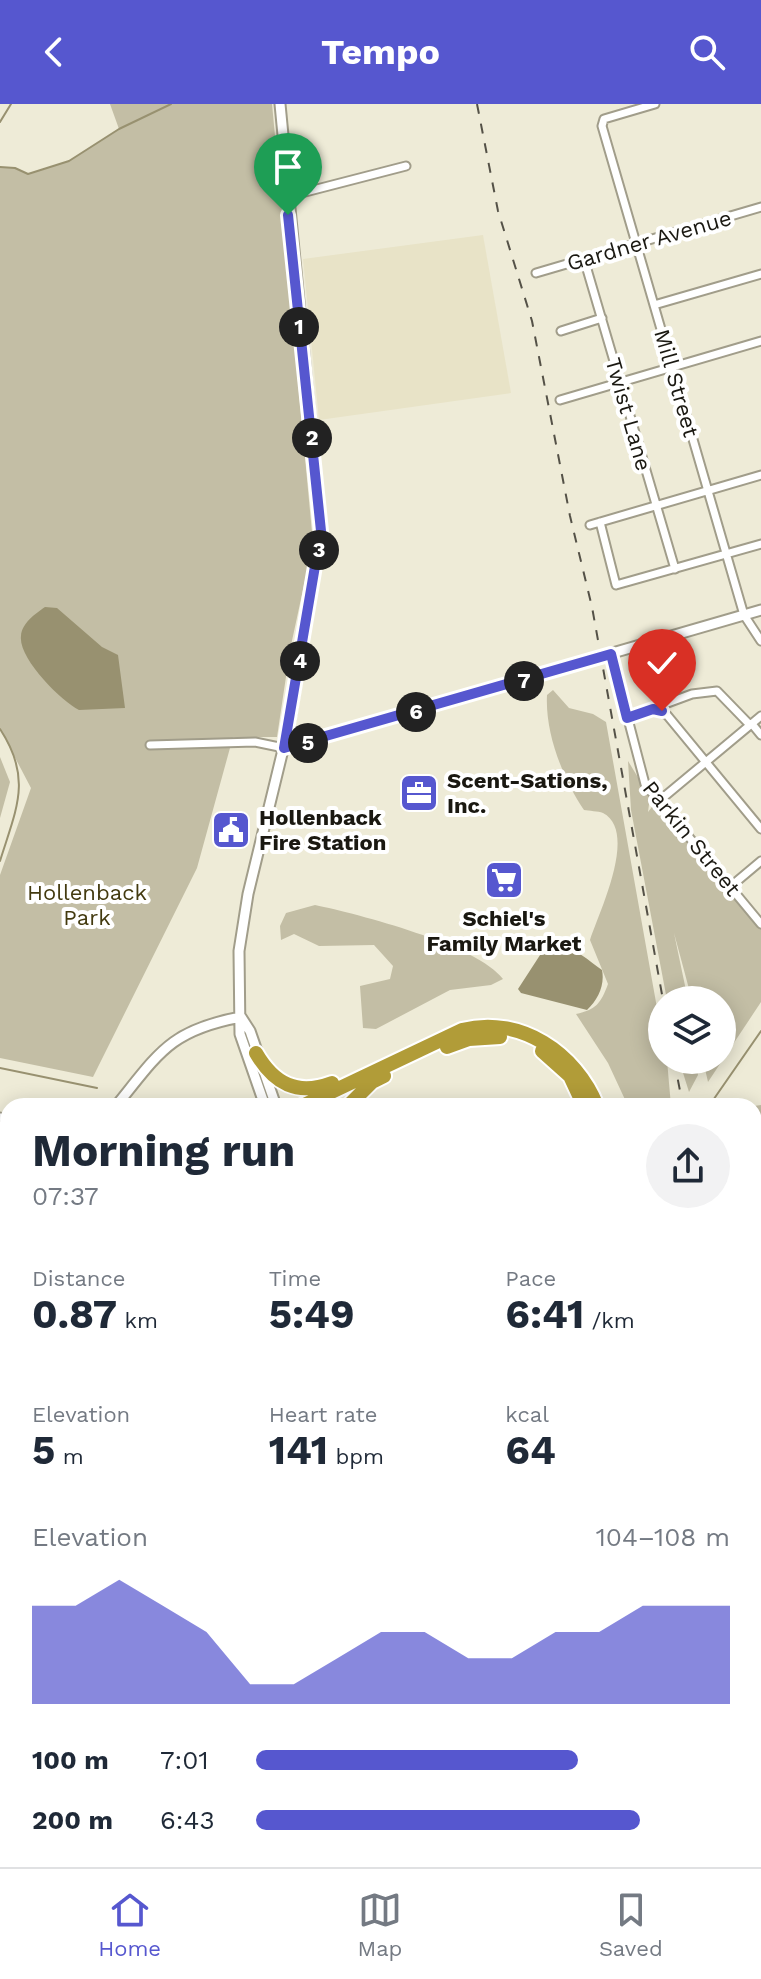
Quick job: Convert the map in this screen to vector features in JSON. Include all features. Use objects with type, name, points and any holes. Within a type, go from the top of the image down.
[{"type":"highway","points":[[319,1098],[473,1027],[515,1031],[565,1055],[589,1086],[594,1098]]},
{"type":"highway","points":[[339,1098],[461,1041],[503,1037],[532,1046],[556,1061],[570,1076],[580,1098]]},
{"type":"highway","points":[[256,1053],[270,1074],[281,1083],[305,1089],[345,1079],[397,1053],[418,1050]]},
{"type":"highway","points":[[356,1098],[372,1082]]},
{"type":"street","points":[[262,1098],[242,1042],[238,974],[243,923],[284,748],[321,531],[286,197],[280,104]]},
{"type":"street","points":[[635,106],[655,104]]},
{"type":"street","name":"Mill Street","points":[[635,106],[602,122],[747,625],[761,641]]},
{"type":"street","points":[[286,197],[406,166]]},
{"type":"street","name":"Gardner Avenue","points":[[536,273],[761,207]]},
{"type":"street","name":"Twist Lane","points":[[584,259],[675,569]]},
{"type":"street","points":[[654,305],[761,274]]},
{"type":"street","points":[[561,331],[602,318]]},
{"type":"street","points":[[560,400],[761,341]]},
{"type":"street","points":[[590,525],[761,475]]},
{"type":"street","points":[[600,522],[616,585],[761,544]]},
{"type":"street","points":[[150,745],[255,742],[284,748],[761,610]]},
{"type":"street","name":"Parkin Street","points":[[611,654],[642,777],[761,924]]},
{"type":"street","points":[[627,718],[692,694],[717,691],[761,735]]},
{"type":"street","points":[[653,709],[667,715],[761,829]]},
{"type":"street","points":[[659,801],[761,716]]},
{"type":"street","points":[[730,887],[761,861]]},
{"type":"street","points":[[241,1017],[273,1098]]},
{"type":"street","points":[[123,1098],[163,1049],[177,1038],[203,1025],[241,1017]]},
{"type":"shaded area","points":[[483,235],[511,393],[319,420],[303,259]]},
{"type":"shaded area","points":[[45,607],[57,608],[102,647],[118,655],[125,708],[79,710],[62,698],[33,667],[22,645],[22,631],[26,623]]},
{"type":"shaded area","points":[[560,944],[602,970],[600,992],[587,1010],[521,993],[518,989],[542,952]]},
{"type":"green space","name":"Hollenback Park","points":[[110,104],[272,104],[313,543],[290,650],[277,737],[233,737],[197,868],[93,1077],[0,1058],[0,875],[31,788],[0,729],[0,167],[15,168],[28,174],[69,161],[119,129]]},
{"type":"green space","points":[[553,690],[569,708],[593,714],[606,722],[653,986],[648,986],[648,1074],[668,1074],[670,1098],[624,1098],[608,1063],[576,1014],[597,1005],[608,984],[590,940],[613,874],[617,837],[613,823],[603,813],[584,810],[569,784],[552,740],[547,695]]},
{"type":"green space","points":[[0,757],[10,782],[0,818]]},
{"type":"green space","points":[[628,761],[650,797],[648,812],[655,803],[761,925],[761,1002],[736,1040],[736,986],[688,986],[674,933],[685,986],[664,986],[631,810]]},
{"type":"green space","points":[[315,905],[387,923],[444,943],[490,966],[503,979],[491,985],[450,990],[376,1029],[363,1028],[360,986],[390,979],[393,966],[374,945],[319,946],[294,934],[281,940],[280,926],[286,913]]},
{"type":"green space","points":[[683,1074],[698,1074],[698,1075],[689,1092]]},
{"type":"waterway","points":[[0,122],[11,104]]},
{"type":"waterway","points":[[0,167],[15,168],[28,174],[69,161],[119,129],[171,104]]},
{"type":"waterway","points":[[0,729],[10,747],[19,779],[16,810],[0,861]]},
{"type":"waterway","points":[[715,1098],[761,1031]]},
{"type":"waterway","points":[[0,1068],[97,1088]]},
{"type":"railway","points":[[477,104],[498,211],[532,321],[570,516],[592,607],[660,986]]},
{"type":"railway","points":[[677,1074],[681,1098]]},
{"type":"place","name":"Scent-Sations, Inc.","points":[[419,793]]},
{"type":"place","name":"Hollenback Fire Station","points":[[231,830]]},
{"type":"place","name":"Schiel's Family Market","points":[[504,880]]},
{"type":"route","points":[[288,215],[321,531],[284,748],[611,654],[627,718],[653,709],[662,711]]}]
